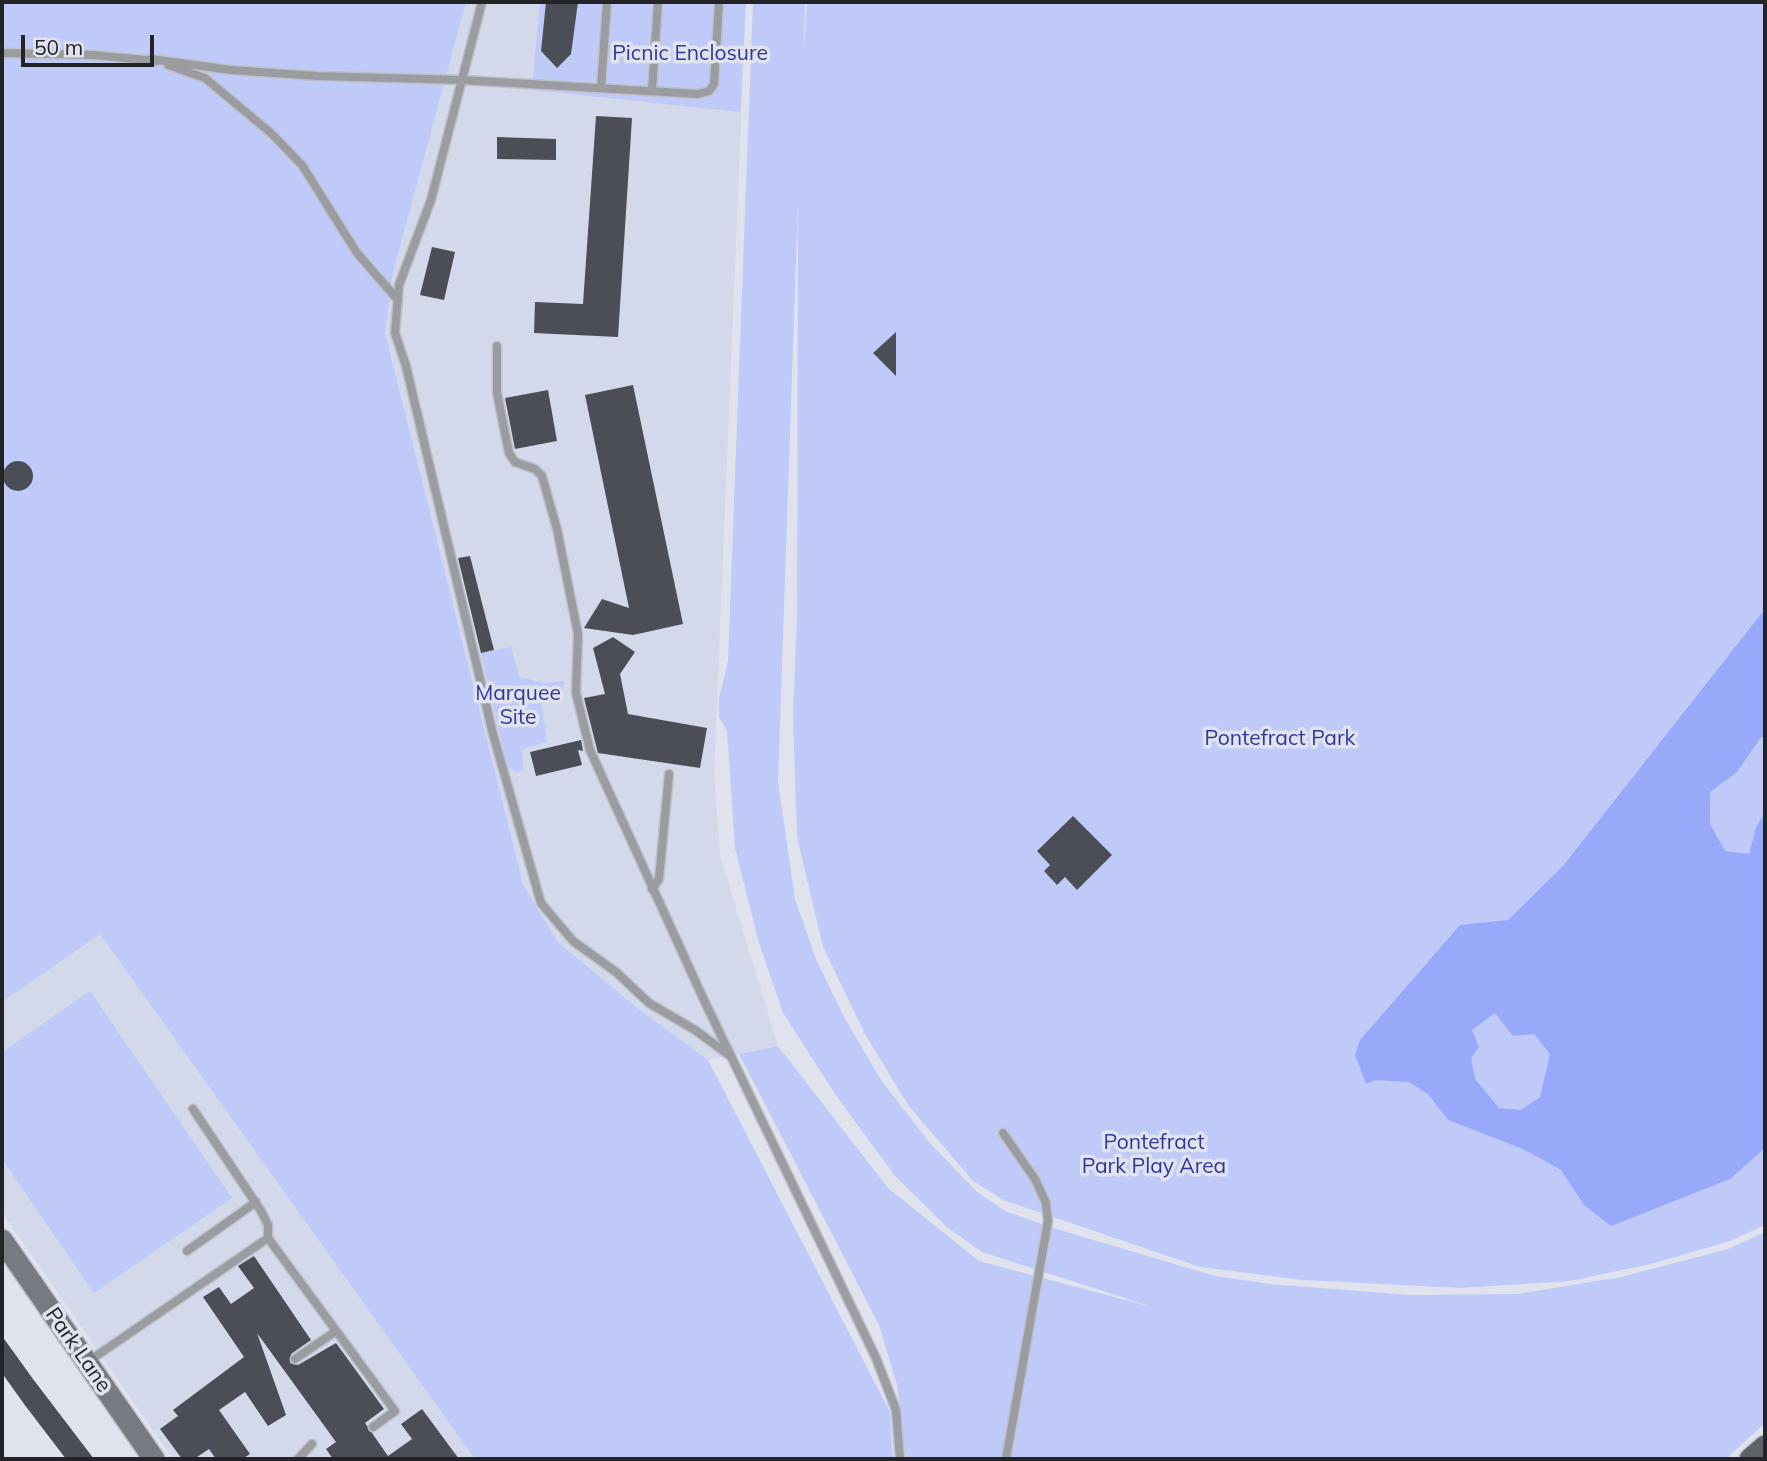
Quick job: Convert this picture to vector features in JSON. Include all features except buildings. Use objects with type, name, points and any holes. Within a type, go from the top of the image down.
[{"type":"main road","name":"Park Lane","points":[[2,1240],[154,1459]]},
{"type":"lane","points":[[482,2],[431,201],[399,285],[394,333],[405,366],[494,734],[541,903],[573,941],[615,972],[649,1003],[695,1030],[732,1057]]},
{"type":"lane","points":[[601,88],[607,2]]},
{"type":"lane","points":[[652,91],[658,2]]},
{"type":"lane","points":[[2,53],[151,59],[293,74],[652,91],[709,91],[714,84],[719,2]]},
{"type":"lane","points":[[151,59],[205,78],[272,134],[302,165],[357,253],[398,300]]},
{"type":"lane","points":[[497,346],[497,393],[509,453],[516,462],[535,469],[542,476],[557,529],[578,634],[576,693],[590,750],[652,889],[876,1358],[896,1410],[900,1459]]},
{"type":"lane","points":[[652,889],[659,880],[669,774]]},
{"type":"lane","points":[[193,1109],[256,1202],[268,1225],[268,1238],[395,1411],[373,1427]]},
{"type":"lane","points":[[1003,1133],[1035,1179],[1046,1203],[1048,1221],[1006,1459]]},
{"type":"lane","points":[[187,1251],[256,1202]]},
{"type":"lane","points":[[87,1363],[268,1238]]},
{"type":"lane","points":[[295,1359],[336,1331]]},
{"type":"lane","points":[[298,1459],[312,1444]]},
{"type":"shaded area","points":[[466,2],[746,2],[714,774],[720,855],[778,1046],[708,1060],[635,1006],[558,942],[523,884],[385,333],[393,273]]},
{"type":"shaded area","points":[[100,933],[475,1459],[173,1459],[2,1212],[2,1002]]},
{"type":"green space","points":[[2,2],[466,2],[393,273],[385,333],[523,884],[558,942],[635,1006],[708,1060],[890,1412],[893,1459],[475,1459],[100,934],[2,1002]]},
{"type":"green space","name":"Picnic Enclosure","points":[[540,2],[746,2],[740,112],[532,90]]},
{"type":"green space","name":"Pontefract Park","points":[[753,2],[805,2],[804,52],[807,2],[1765,2],[1765,1225],[1730,1241],[1651,1264],[1570,1281],[1461,1288],[1302,1280],[1200,1267],[1003,1200],[973,1181],[908,1105],[865,1034],[823,947],[797,837],[793,718],[797,612],[798,201],[778,782],[795,899],[816,959],[843,1015],[881,1080],[929,1142],[977,1192],[1005,1211],[1053,1228],[1215,1276],[1270,1284],[1411,1295],[1517,1294],[1621,1277],[1728,1249],[1765,1232],[1765,1423],[1726,1459],[906,1459],[897,1385],[879,1325],[739,1054],[778,1046],[888,1188],[979,1261],[1152,1307],[982,1252],[948,1228],[895,1176],[837,1097],[783,1013],[759,943],[735,848],[727,731],[719,717],[719,698],[728,661]]},
{"type":"green space","name":"Marquee Site","points":[[511,647],[519,677],[544,683],[564,681],[563,698],[541,700],[547,742],[522,749],[523,771],[515,772],[507,765],[481,653]]},
{"type":"green space","points":[[90,991],[232,1198],[94,1293],[2,1159],[2,1052]]},
{"type":"water","points":[[1765,609],[1765,738],[1761,737],[1737,772],[1710,792],[1710,824],[1725,851],[1749,854],[1756,827],[1765,812],[1765,1148],[1730,1179],[1611,1226],[1584,1205],[1561,1170],[1523,1149],[1448,1120],[1428,1094],[1409,1082],[1375,1080],[1366,1084],[1355,1055],[1360,1040],[1460,925],[1508,920],[1563,866]],"holes":[[[1495,1013],[1513,1036],[1534,1034],[1550,1054],[1540,1097],[1521,1110],[1499,1108],[1475,1079],[1471,1058],[1479,1047],[1472,1030]]]},
{"type":"park label","name":"Pontefract Park Play Area","points":[[1154,1155]]}]
